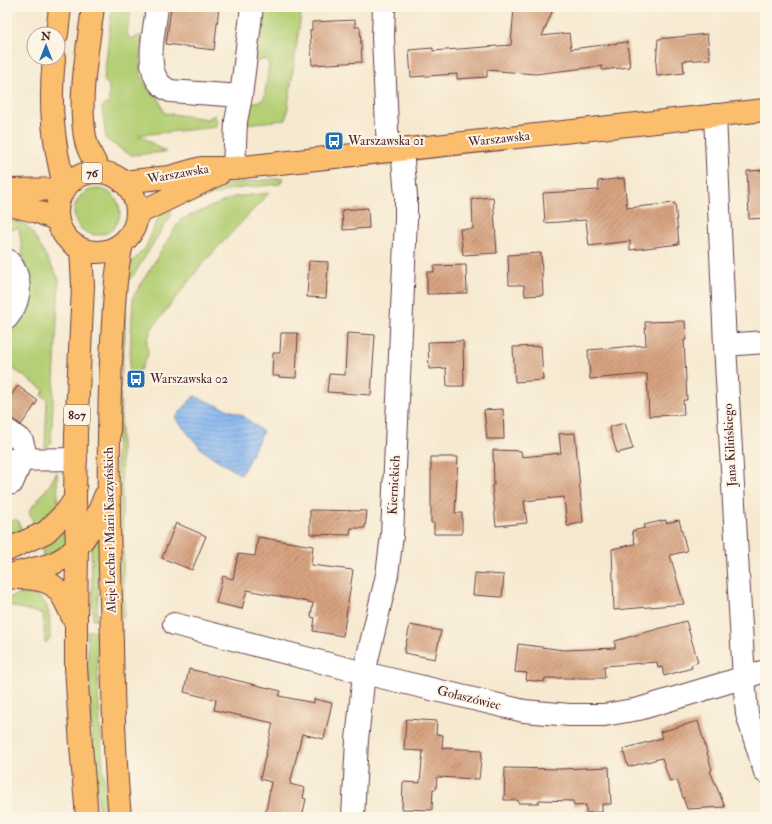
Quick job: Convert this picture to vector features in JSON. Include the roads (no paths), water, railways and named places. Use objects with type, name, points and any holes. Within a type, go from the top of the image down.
[{"type":"main road","points":[[58,26],[60,7]]},
{"type":"main road","points":[[93,7],[84,90],[84,128],[86,142],[91,156],[100,172]]},
{"type":"main road","points":[[53,66],[53,133],[64,189]]},
{"type":"main road","name":"Warszawska","points":[[123,182],[162,178],[201,168],[234,168],[765,110]]},
{"type":"main road","name":"Warszawska","points":[[137,214],[205,180],[234,168]]},
{"type":"main road","name":"76","points":[[58,220],[58,204],[64,189],[80,176],[100,172],[123,182]]},
{"type":"main road","points":[[7,204],[38,212],[58,220],[60,227],[68,240],[81,249],[93,252],[105,252],[122,244],[133,230],[137,214],[135,200],[128,187],[123,182]]},
{"type":"main road","name":"76","points":[[7,190],[64,189]]},
{"type":"main road","name":"Aleje Lecha i Marii Kaczyńskich","points":[[120,817],[113,724],[108,489],[109,409],[112,345],[117,266],[122,244]]},
{"type":"main road","name":"807","points":[[75,499],[83,286],[81,249]]},
{"type":"main road","name":"807","points":[[7,577],[50,564],[68,555],[77,548],[89,533],[108,489]]},
{"type":"main road","points":[[75,499],[77,548],[76,624],[79,726],[87,817]]},
{"type":"main road","points":[[7,550],[46,532],[66,512],[75,499]]},
{"type":"main road","points":[[7,577],[39,579],[54,585],[60,591],[76,624]]},
{"type":"street","points":[[157,7],[152,59],[155,77],[161,85],[170,91],[241,96]]},
{"type":"street","points":[[234,168],[236,121],[241,96],[252,7]]},
{"type":"street","name":"Kiernickich","points":[[353,817],[357,740],[364,673],[387,575],[392,535],[406,219],[406,196],[395,150],[383,38],[384,7]]},
{"type":"street","name":"Jana Kilińskiego","points":[[715,115],[725,345],[744,678],[747,714],[765,772]]},
{"type":"street","points":[[7,260],[10,261],[17,273],[19,292],[12,311],[7,318]]},
{"type":"street","points":[[725,345],[765,342]]},
{"type":"street","points":[[7,430],[22,441],[25,452],[11,473]]},
{"type":"street","points":[[11,473],[76,459]]},
{"type":"street","name":"Gołaszówiec","points":[[174,624],[364,673],[524,711],[570,715],[604,715],[639,709],[765,671]]},
{"type":"water","points":[[194,396],[242,415],[263,432],[241,475],[202,450],[175,418]]},
{"type":"place","name":"Warszawska 01","points":[[334,141]]},
{"type":"place","name":"Warszawska 02","points":[[136,379]]}]
